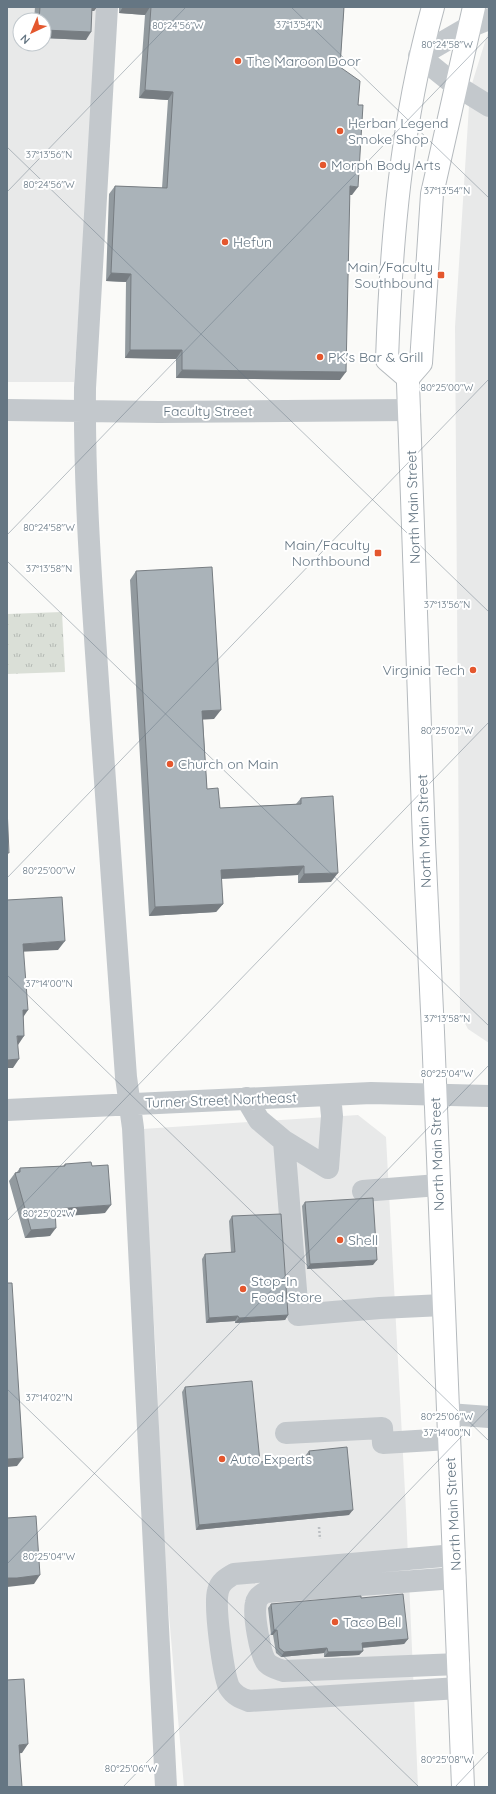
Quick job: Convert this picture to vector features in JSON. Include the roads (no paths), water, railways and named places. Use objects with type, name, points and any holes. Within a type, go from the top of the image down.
[{"type":"main road","points":[[433,7],[420,56],[404,143],[390,273],[387,360],[408,378],[421,362],[432,194],[471,17]]},
{"type":"main road","name":"North Main Street","points":[[408,378],[424,842],[456,1578],[463,1787]]},
{"type":"street","points":[[107,7],[84,410],[91,583],[126,1078],[133,1128],[166,1787]]},
{"type":"street","points":[[489,19],[471,17],[420,56],[456,85],[489,106]]},
{"type":"street","name":"Faculty Street","points":[[7,410],[159,412],[410,410]]},
{"type":"street","name":"Turner Street Northeast","points":[[7,1110],[130,1103],[371,1093],[489,1096]]},
{"type":"street","points":[[246,1098],[260,1120],[284,1141],[328,1168],[332,1116],[330,1095]]},
{"type":"street","points":[[284,1141],[298,1315],[380,1308],[443,1305]]},
{"type":"street","points":[[363,1191],[438,1185]]},
{"type":"street","points":[[448,1414],[489,1417]]},
{"type":"street","points":[[286,1433],[382,1428],[383,1443],[449,1439]]},
{"type":"street","points":[[455,1555],[234,1574],[224,1580],[218,1591],[217,1606],[225,1672],[230,1687],[237,1696],[249,1701],[459,1688]]},
{"type":"street","points":[[456,1578],[266,1592],[260,1596],[256,1602],[256,1612],[260,1649],[268,1664],[274,1669],[284,1671],[459,1664]]},
{"type":"place","name":"The Maroon Door","points":[[238,61]]},
{"type":"place","name":"Herban Legend Smoke Shop","points":[[340,131]]},
{"type":"place","name":"Morph Body Arts","points":[[323,165]]},
{"type":"place","name":"Hefun","points":[[225,242]]},
{"type":"place","name":"Main/Faculty Southbound","points":[[441,275]]},
{"type":"place","name":"PK's Bar & Grill","points":[[320,357]]},
{"type":"place","name":"Main/Faculty Northbound","points":[[378,553]]},
{"type":"place","name":"Virginia Tech","points":[[473,670]]},
{"type":"place","name":"Church on Main","points":[[170,764]]},
{"type":"place","name":"Shell","points":[[340,1240]]},
{"type":"place","name":"Stop-In Food Store","points":[[243,1289]]},
{"type":"place","name":"Auto Experts","points":[[222,1459]]},
{"type":"place","name":"Taco Bell","points":[[335,1622]]}]
